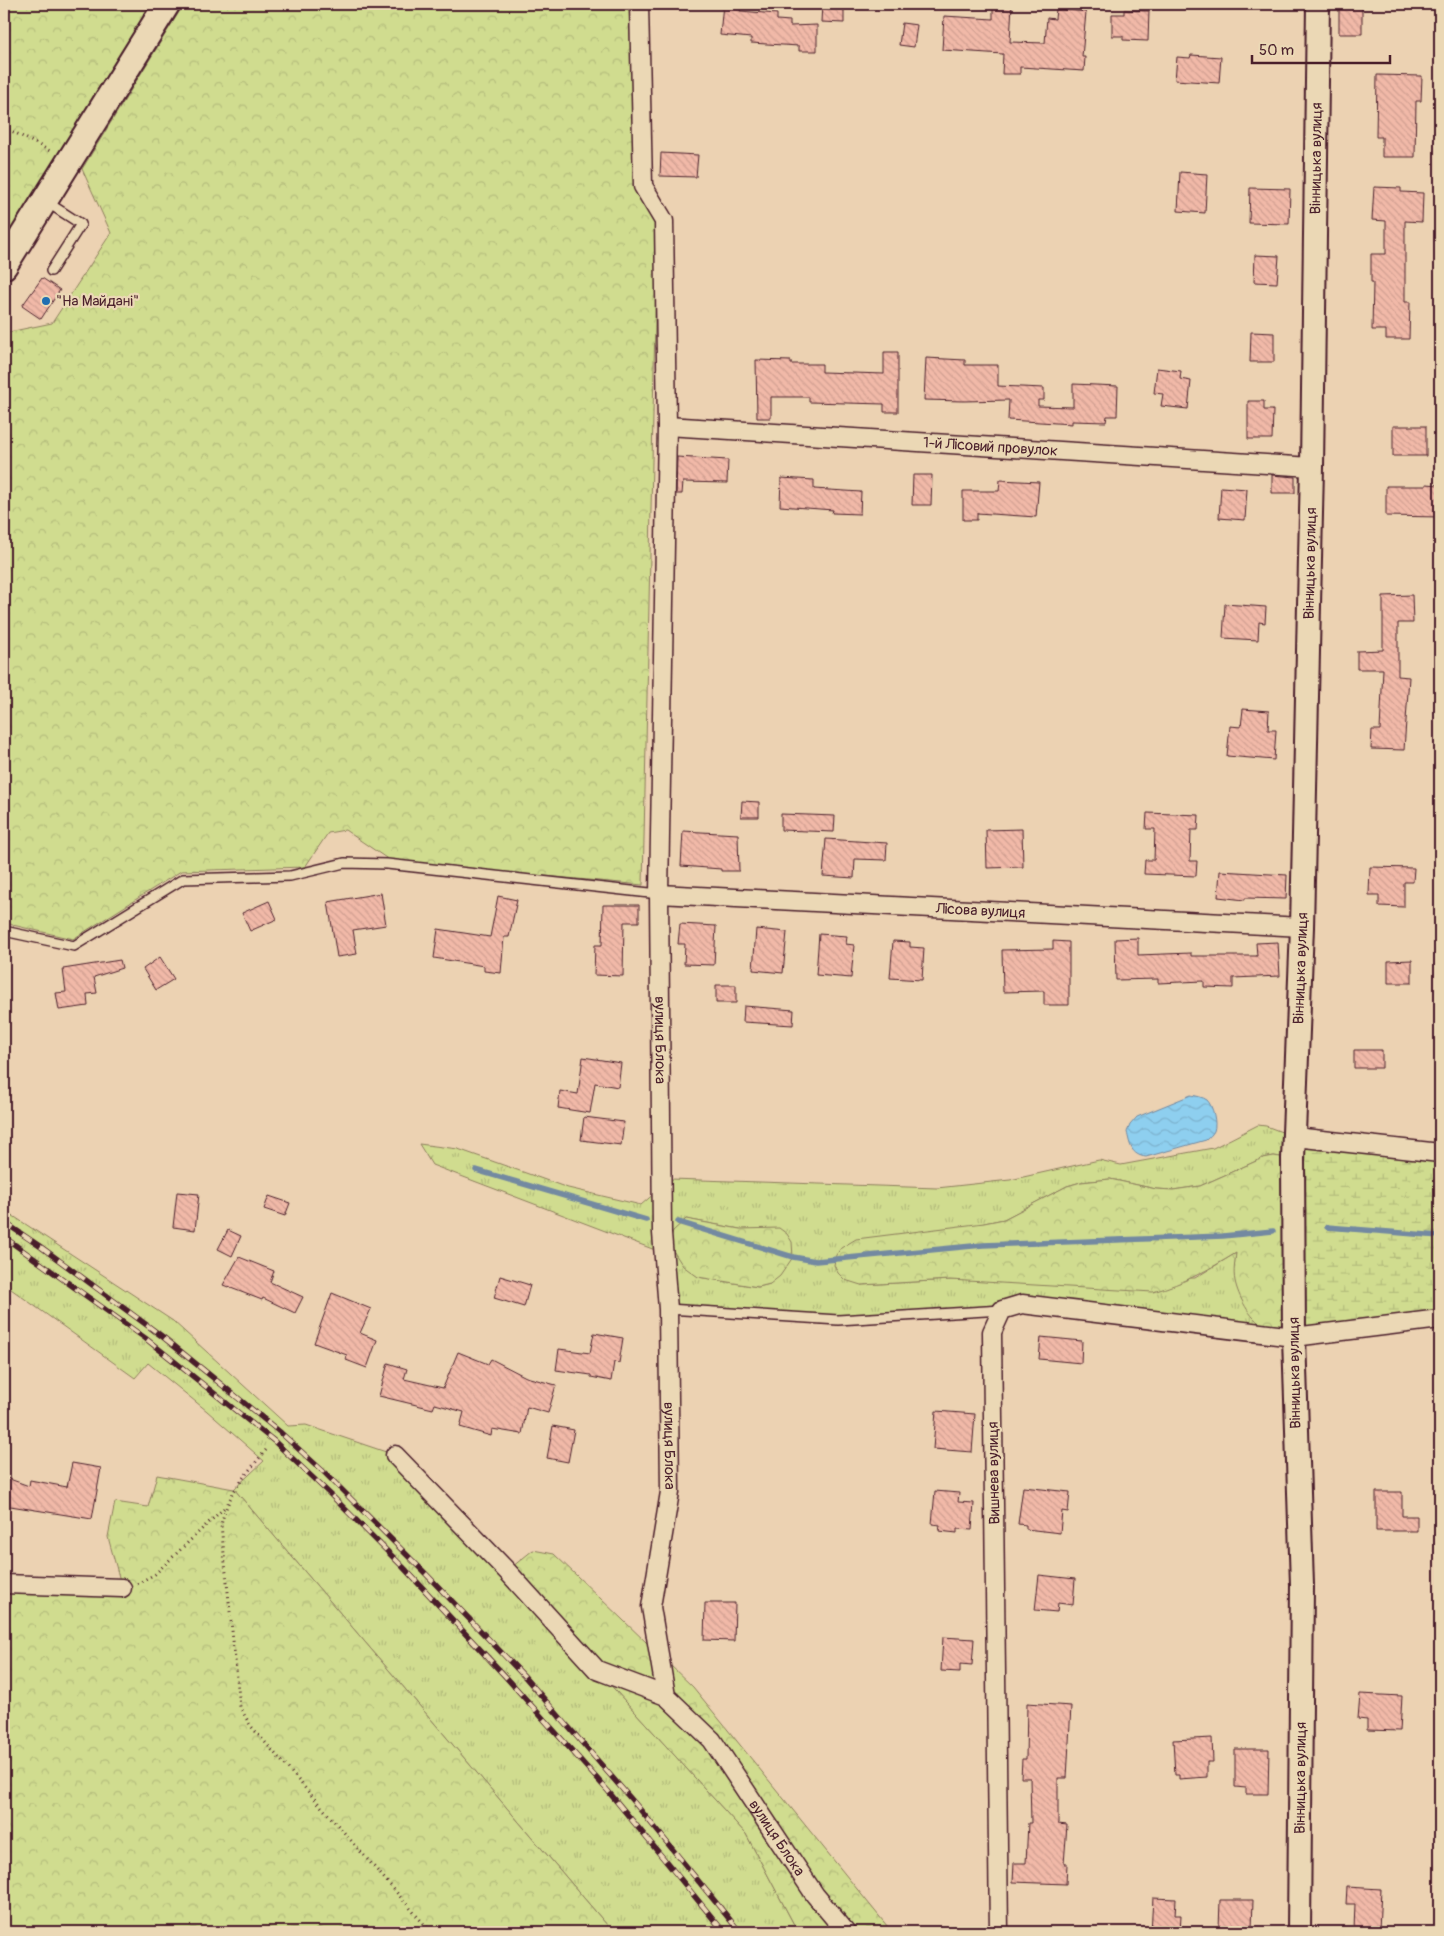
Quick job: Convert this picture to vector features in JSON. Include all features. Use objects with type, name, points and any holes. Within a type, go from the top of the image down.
[{"type":"main road","points":[[4,266],[167,4]]},
{"type":"street","name":"вулиця Блока","points":[[639,4],[643,186],[664,221],[667,426],[659,894],[662,1233],[668,1309],[670,1492],[651,1608],[666,1696],[712,1740],[815,1895],[846,1932]]},
{"type":"street","name":"Вінницька вулиця","points":[[1299,1932],[1302,1585],[1294,1337],[1295,1137],[1302,927],[1312,467],[1318,4]]},
{"type":"street","name":"1-й Лісовий провулок","points":[[667,426],[1312,467]]},
{"type":"street","name":"Лісова вулиця","points":[[659,894],[1302,927]]},
{"type":"street","points":[[1295,1137],[1440,1153]]},
{"type":"street","points":[[1002,1310],[1022,1304],[1294,1337],[1440,1319]]},
{"type":"street","name":"Вишнева вулиця","points":[[999,1932],[992,1332],[1002,1310]]},
{"type":"street","points":[[395,1455],[507,1570],[597,1670],[666,1696]]},
{"type":"street","points":[[4,1584],[122,1588]]},
{"type":"lane","points":[[45,200],[80,224],[51,271]]},
{"type":"lane","points":[[4,931],[74,946],[183,880],[290,876],[344,863],[387,864],[659,894]]},
{"type":"lane","points":[[668,1309],[838,1320],[1002,1310]]},
{"type":"path","points":[[4,127],[55,153]]},
{"type":"path","points":[[266,1450],[234,1488],[221,1525],[240,1707],[250,1725],[431,1932]]},
{"type":"path","points":[[122,1588],[140,1584],[155,1574],[226,1507]]},
{"type":"green space","points":[[4,4],[158,4],[4,250]]},
{"type":"green space","points":[[184,4],[629,4],[636,190],[657,227],[643,885],[392,862],[345,830],[328,833],[305,867],[181,871],[73,939],[4,923],[4,333],[52,323],[111,233],[82,169]]},
{"type":"green space","points":[[1258,1125],[1266,1126],[1295,1137],[1293,1159],[1274,1156],[1263,1158],[1200,1186],[1173,1190],[1156,1189],[1110,1179],[1081,1182],[1067,1186],[1004,1219],[984,1223],[861,1285],[950,1280],[1195,1278],[1236,1253],[1237,1283],[1240,1292],[1249,1310],[1263,1326],[1022,1304],[838,1320],[668,1309],[663,1253],[432,1165],[419,1144],[458,1149],[568,1188],[641,1205],[671,1179],[937,1188],[1010,1180],[1099,1160],[1121,1165],[1213,1148]],"holes":[[[686,1219],[740,1229],[770,1284],[758,1287],[698,1277]]]},
{"type":"green space","points":[[1295,1137],[1440,1153],[1440,1319],[1294,1337]]},
{"type":"green space","points":[[1274,1156],[1293,1159],[1294,1337],[1264,1326],[1249,1313],[1235,1281],[1236,1253],[1196,1276],[1153,1292],[950,1280],[861,1285],[845,1280],[838,1273],[834,1265],[836,1255],[841,1248],[856,1239],[1004,1219],[1067,1186],[1081,1182],[1110,1179],[1156,1189],[1173,1190],[1200,1186],[1263,1158]]},
{"type":"green space","points":[[4,1210],[173,1321],[288,1426],[306,1425],[395,1455],[507,1571],[746,1834],[798,1932],[613,1932],[234,1489],[264,1461],[148,1363],[135,1378],[4,1284]]},
{"type":"green space","points":[[686,1219],[740,1229],[779,1228],[787,1234],[792,1242],[793,1257],[780,1276],[770,1284],[758,1287],[698,1277],[683,1266],[672,1249],[670,1240],[673,1231]]},
{"type":"green space","points":[[157,1475],[234,1489],[613,1932],[4,1932],[4,1584],[122,1588],[108,1537],[115,1502],[148,1507]]},
{"type":"green space","points":[[533,1550],[554,1554],[693,1687],[892,1932],[798,1932],[746,1834],[507,1571]]},
{"type":"water","points":[[1191,1095],[1207,1100],[1214,1115],[1214,1131],[1206,1140],[1146,1157],[1134,1152],[1127,1132],[1137,1117]]},
{"type":"building","points":[[723,4],[741,4],[740,11],[777,14],[777,20],[790,21],[790,26],[817,25],[817,51],[799,51],[799,46],[751,43],[751,38],[720,35]]},
{"type":"building","points":[[822,4],[844,4],[844,23],[821,22]]},
{"type":"building","points":[[993,4],[1012,4],[1010,42],[1045,43],[1047,18],[1055,19],[1056,9],[1086,12],[1082,57],[1085,57],[1084,71],[1020,67],[1020,74],[1002,74],[1003,54],[942,50],[944,16],[993,19]]},
{"type":"building","points":[[1339,4],[1362,4],[1362,34],[1339,34]]},
{"type":"building","points":[[1124,10],[1149,11],[1148,41],[1123,40],[1123,36],[1112,36],[1112,14],[1124,14]]},
{"type":"building","points":[[902,23],[917,25],[914,47],[899,45]]},
{"type":"building","points":[[1191,55],[1221,57],[1219,83],[1175,80],[1177,57],[1190,58]]},
{"type":"building","points":[[1377,75],[1422,76],[1421,101],[1416,101],[1415,157],[1382,157],[1382,137],[1376,137]]},
{"type":"building","points":[[661,153],[698,155],[696,177],[660,176]]},
{"type":"building","points":[[1180,172],[1207,174],[1205,213],[1178,211]]},
{"type":"building","points":[[1374,187],[1401,188],[1401,192],[1423,193],[1422,222],[1405,221],[1405,302],[1410,302],[1409,339],[1386,339],[1386,330],[1372,330],[1373,282],[1371,282],[1371,254],[1386,254],[1386,221],[1372,220]]},
{"type":"building","points":[[1250,188],[1290,189],[1289,224],[1249,223]]},
{"type":"building","points":[[1255,255],[1279,256],[1277,283],[1254,282]]},
{"type":"building","points":[[42,278],[60,290],[41,319],[22,306]]},
{"type":"building","points":[[1251,332],[1274,333],[1274,362],[1250,362]]},
{"type":"building","points":[[884,352],[898,352],[898,412],[884,412],[884,404],[809,402],[809,397],[771,397],[771,418],[757,418],[756,360],[791,361],[791,364],[822,364],[822,372],[884,374]]},
{"type":"building","points":[[926,358],[965,360],[965,365],[998,365],[998,386],[1044,388],[1044,400],[1038,400],[1038,406],[1073,407],[1073,384],[1118,386],[1117,416],[1107,416],[1106,422],[1072,421],[1072,424],[1008,420],[1009,400],[924,400]]},
{"type":"building","points":[[1157,368],[1181,371],[1180,379],[1191,381],[1188,409],[1161,406],[1163,394],[1154,393]]},
{"type":"building","points":[[1248,401],[1264,401],[1264,410],[1273,410],[1272,439],[1248,439]]},
{"type":"building","points":[[1393,426],[1426,426],[1426,456],[1393,456]]},
{"type":"building","points":[[677,457],[728,460],[727,483],[683,482],[682,494],[676,494]]},
{"type":"building","points":[[913,475],[932,475],[931,505],[912,505]]},
{"type":"building","points":[[1272,475],[1295,477],[1295,493],[1272,493]]},
{"type":"building","points":[[781,478],[814,480],[814,489],[861,492],[860,514],[832,513],[833,510],[780,506]]},
{"type":"building","points":[[1000,480],[1039,482],[1036,517],[977,513],[977,520],[963,520],[963,491],[999,491]]},
{"type":"building","points":[[1426,484],[1440,485],[1440,517],[1386,516],[1386,486],[1426,486]]},
{"type":"building","points":[[1221,487],[1247,489],[1245,520],[1219,518]]},
{"type":"building","points":[[1412,595],[1413,623],[1398,623],[1398,676],[1409,677],[1404,750],[1371,749],[1372,730],[1380,730],[1383,669],[1357,669],[1357,651],[1383,650],[1383,596]]},
{"type":"building","points":[[1225,604],[1266,607],[1265,623],[1259,622],[1258,640],[1223,638]]},
{"type":"building","points":[[1243,709],[1269,711],[1268,730],[1276,730],[1274,760],[1227,756],[1230,726],[1241,727]]},
{"type":"building","points":[[742,801],[759,802],[759,817],[741,817]]},
{"type":"building","points":[[1147,813],[1199,815],[1198,830],[1191,830],[1190,861],[1197,861],[1196,876],[1144,874],[1145,860],[1154,860],[1155,829],[1146,829]]},
{"type":"building","points":[[781,814],[835,816],[834,832],[781,830]]},
{"type":"building","points":[[1022,829],[1023,867],[987,868],[986,830]]},
{"type":"building","points":[[683,831],[738,834],[739,871],[721,871],[721,869],[681,866]]},
{"type":"building","points":[[826,839],[887,843],[886,860],[855,859],[854,878],[823,876]]},
{"type":"building","points":[[1370,867],[1414,868],[1413,882],[1404,882],[1404,907],[1379,906],[1379,895],[1369,895]]},
{"type":"building","points":[[1220,871],[1287,875],[1286,899],[1245,898],[1245,900],[1218,897]]},
{"type":"building","points":[[381,893],[386,925],[353,930],[357,954],[337,957],[328,902]]},
{"type":"building","points":[[498,896],[517,900],[509,937],[504,937],[501,973],[484,971],[484,966],[434,958],[438,929],[490,937]]},
{"type":"building","points":[[269,901],[277,919],[250,931],[242,913]]},
{"type":"building","points":[[603,905],[639,905],[639,922],[624,922],[623,976],[594,975],[595,945],[602,945]]},
{"type":"building","points":[[680,924],[716,926],[714,965],[684,964],[685,944],[678,944]]},
{"type":"building","points":[[756,929],[787,932],[783,973],[753,970]]},
{"type":"building","points":[[819,934],[847,936],[846,944],[854,945],[851,978],[816,975]]},
{"type":"building","points":[[1138,938],[1138,955],[1191,953],[1191,956],[1257,956],[1256,943],[1278,942],[1280,976],[1233,978],[1233,988],[1204,987],[1204,981],[1158,983],[1158,979],[1116,980],[1115,939]]},
{"type":"building","points":[[893,941],[910,942],[910,947],[924,948],[922,980],[890,978]]},
{"type":"building","points":[[1053,941],[1069,942],[1069,1005],[1044,1005],[1044,991],[1003,992],[1002,950],[1053,949]]},
{"type":"building","points":[[160,957],[174,979],[156,990],[143,969]]},
{"type":"building","points":[[120,960],[122,968],[94,977],[97,993],[87,994],[88,1006],[59,1010],[56,993],[66,992],[63,969]]},
{"type":"building","points":[[1412,960],[1412,983],[1388,983],[1388,961]]},
{"type":"building","points":[[716,985],[736,985],[736,1003],[716,1003]]},
{"type":"building","points":[[744,1006],[794,1010],[793,1025],[743,1022]]},
{"type":"building","points":[[1354,1050],[1382,1050],[1382,1068],[1354,1068]]},
{"type":"building","points":[[583,1057],[621,1063],[618,1087],[595,1083],[590,1113],[558,1108],[560,1091],[578,1094]]},
{"type":"building","points":[[584,1117],[624,1122],[621,1145],[581,1140]]},
{"type":"building","points":[[177,1192],[199,1194],[195,1230],[173,1227]]},
{"type":"building","points":[[269,1196],[290,1203],[285,1216],[264,1209]]},
{"type":"building","points":[[228,1230],[241,1236],[232,1256],[218,1249]]},
{"type":"building","points":[[239,1257],[274,1271],[270,1282],[303,1297],[295,1313],[263,1298],[262,1300],[223,1285]]},
{"type":"building","points":[[500,1276],[530,1285],[524,1307],[494,1298]]},
{"type":"building","points":[[332,1293],[371,1309],[360,1333],[377,1340],[367,1368],[346,1360],[347,1355],[314,1343]]},
{"type":"building","points":[[594,1333],[623,1338],[619,1363],[614,1362],[611,1381],[591,1377],[591,1375],[556,1370],[559,1349],[590,1353]]},
{"type":"building","points":[[1041,1337],[1082,1341],[1081,1363],[1039,1359]]},
{"type":"building","points":[[458,1352],[488,1364],[491,1359],[526,1377],[556,1385],[548,1413],[527,1407],[522,1434],[492,1429],[491,1436],[460,1427],[464,1412],[435,1404],[433,1409],[379,1396],[388,1363],[407,1369],[404,1379],[443,1388]]},
{"type":"building","points":[[936,1411],[975,1414],[972,1452],[933,1449]]},
{"type":"building","points":[[553,1426],[574,1430],[568,1462],[547,1458]]},
{"type":"building","points":[[72,1463],[101,1468],[92,1519],[4,1505],[4,1477],[29,1486],[30,1480],[67,1487]]},
{"type":"building","points":[[1023,1487],[1070,1492],[1068,1512],[1062,1511],[1060,1533],[1026,1529],[1026,1525],[1018,1524]]},
{"type":"building","points":[[935,1491],[959,1493],[958,1502],[974,1503],[972,1530],[957,1529],[957,1533],[939,1531],[940,1525],[932,1524]]},
{"type":"building","points":[[1376,1492],[1402,1492],[1402,1516],[1417,1516],[1417,1531],[1376,1531]]},
{"type":"building","points":[[1039,1575],[1075,1579],[1073,1605],[1058,1603],[1057,1612],[1035,1610]]},
{"type":"building","points":[[705,1603],[735,1603],[734,1641],[704,1640]]},
{"type":"building","points":[[943,1637],[974,1639],[972,1665],[960,1664],[960,1672],[941,1671]]},
{"type":"building","points":[[1360,1694],[1402,1696],[1400,1731],[1367,1730],[1367,1720],[1358,1719]]},
{"type":"building","points":[[1027,1703],[1071,1706],[1067,1778],[1058,1778],[1058,1824],[1067,1825],[1064,1864],[1067,1864],[1066,1884],[1013,1882],[1014,1863],[1026,1863],[1028,1823],[1031,1823],[1030,1778],[1021,1778],[1022,1759],[1026,1759]]},
{"type":"building","points":[[1212,1738],[1213,1762],[1207,1762],[1207,1777],[1179,1779],[1179,1775],[1175,1775],[1173,1740]]},
{"type":"building","points":[[1235,1749],[1269,1749],[1268,1794],[1246,1794],[1246,1788],[1235,1787]]},
{"type":"building","points":[[1347,1887],[1381,1889],[1379,1930],[1354,1929],[1355,1904],[1346,1904]]},
{"type":"building","points":[[1153,1898],[1176,1899],[1175,1915],[1181,1915],[1180,1932],[1151,1932]]},
{"type":"building","points":[[1220,1900],[1253,1900],[1252,1929],[1219,1929]]},
{"type":"waterway","points":[[476,1170],[646,1220]]},
{"type":"waterway","points":[[678,1222],[793,1257],[816,1261],[983,1245],[1223,1236],[1273,1231]]},
{"type":"waterway","points":[[1327,1227],[1440,1236]]},
{"type":"railway","points":[[4,1222],[163,1337],[281,1433],[326,1474],[525,1677],[638,1807],[740,1932]]},
{"type":"railway","points":[[4,1237],[145,1338],[274,1441],[331,1495],[403,1567],[505,1676],[608,1791],[724,1932]]},
{"type":"place","name":"\"На Майдані\"","points":[[46,301]]}]
